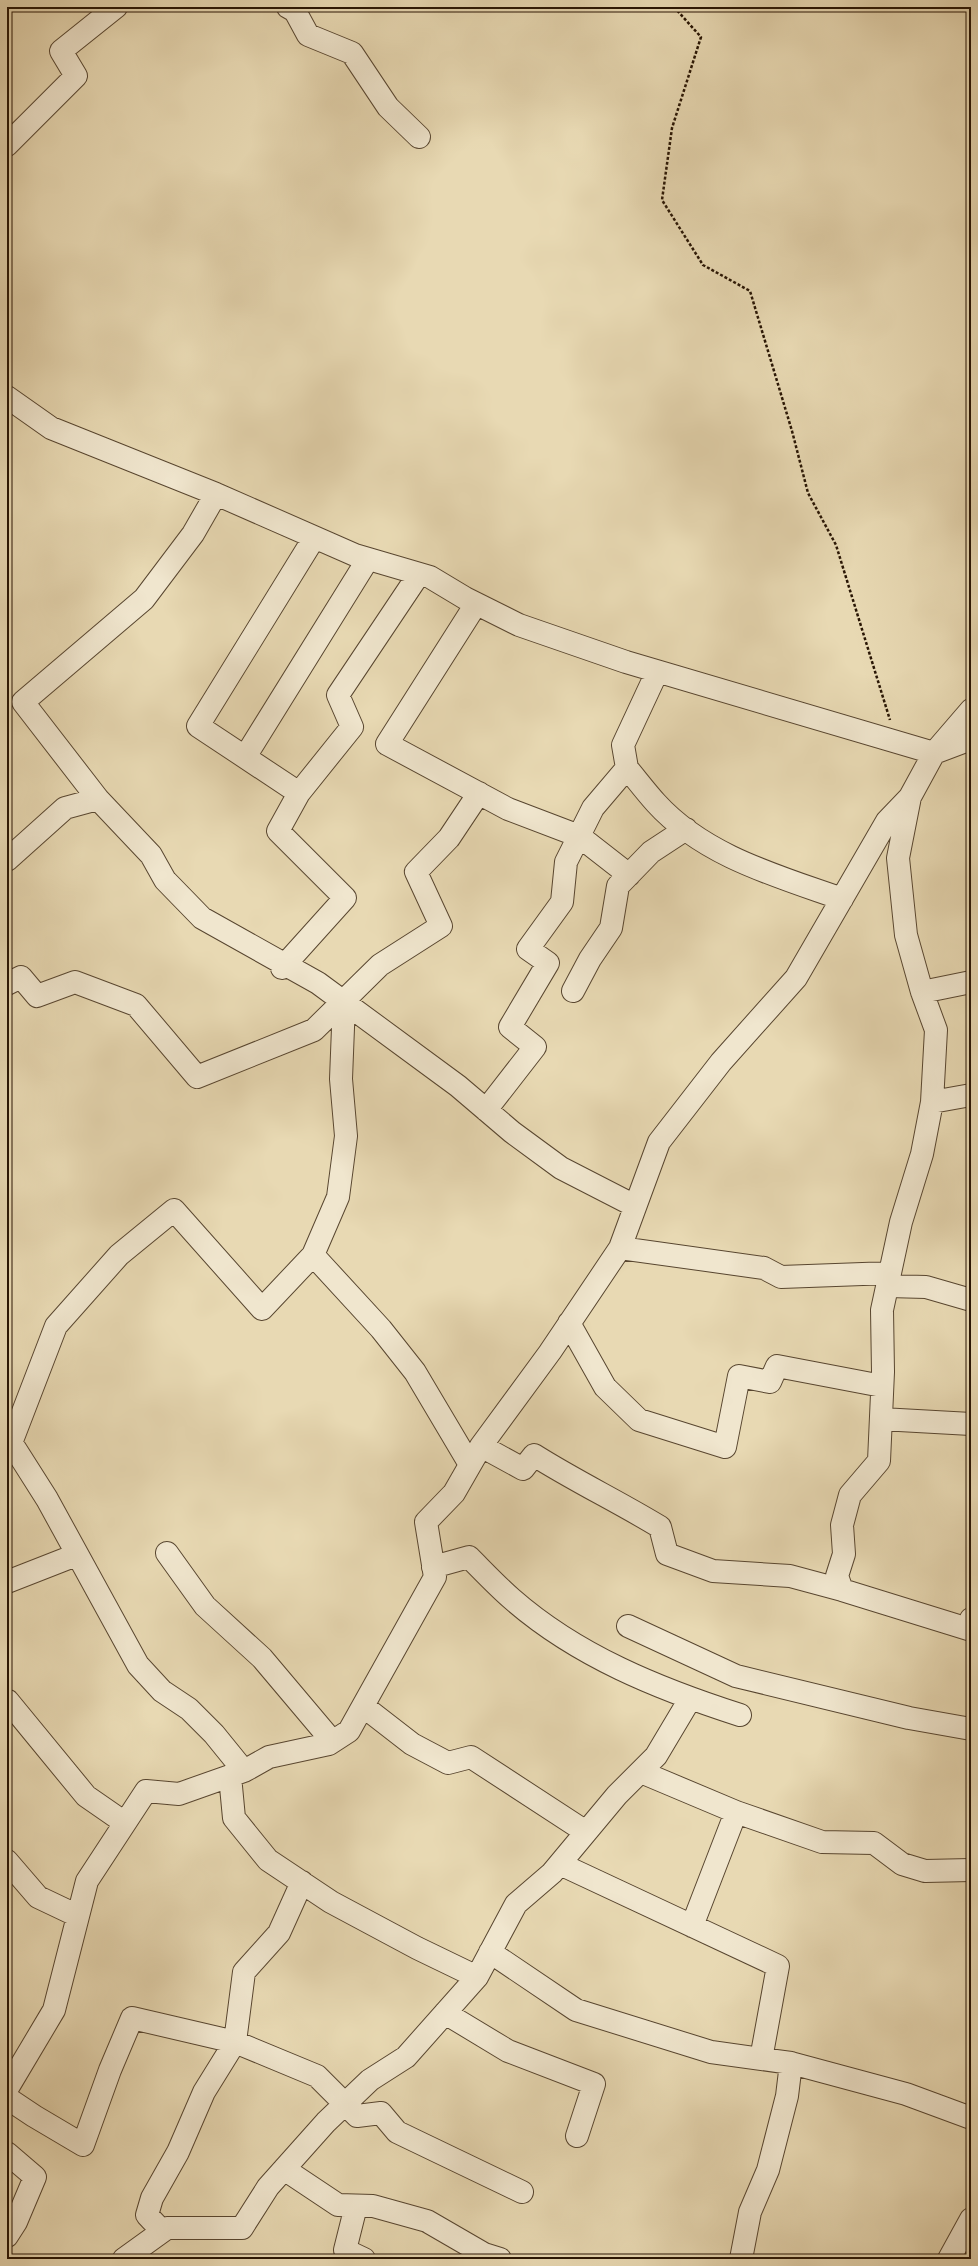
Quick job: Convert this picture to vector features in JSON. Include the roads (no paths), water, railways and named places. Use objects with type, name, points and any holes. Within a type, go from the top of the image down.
[{"type":"street","points":[[7,145],[76,76],[61,51],[116,7]]},
{"type":"street","points":[[288,7],[295,11],[308,35],[352,53],[388,108],[419,137]]},
{"type":"street","points":[[7,397],[51,428],[216,494],[355,555],[430,577],[476,604],[519,625],[657,672],[934,753],[971,740]]},
{"type":"street","points":[[216,494],[192,534],[144,599],[23,702],[98,799],[150,855],[165,880],[202,918],[283,966],[318,983],[458,1086],[486,1110],[561,1168],[636,1206]]},
{"type":"street","points":[[299,793],[198,726],[314,538]]},
{"type":"street","points":[[245,757],[368,559]]},
{"type":"street","points":[[283,966],[345,898],[278,831],[299,793],[352,727],[338,695],[419,574]]},
{"type":"street","points":[[476,604],[387,744],[508,809],[579,836],[629,875]]},
{"type":"street","points":[[657,672],[623,745],[627,768],[657,804],[686,829],[746,865],[842,899]]},
{"type":"street","points":[[842,1590],[837,1576],[844,1554],[842,1524],[850,1495],[879,1461],[882,1386],[882,1310],[901,1222],[922,1154],[932,1102],[936,1030],[922,992],[906,935],[898,858],[910,798],[934,753],[971,710]]},
{"type":"street","points":[[486,1110],[535,1046],[510,1027],[548,962],[528,949],[562,902],[566,862],[593,808],[627,768]]},
{"type":"street","points":[[7,984],[21,977],[37,996],[74,982],[136,1005],[197,1077],[314,1030],[380,965],[441,926],[416,872],[448,838],[479,793]]},
{"type":"street","points":[[7,2089],[54,2010],[87,1881],[146,1791],[179,1794],[237,1774],[269,1757],[332,1742],[349,1731],[435,1577],[426,1522],[454,1493],[475,1455],[569,1323],[620,1248],[659,1142],[721,1062],[796,978],[887,820],[910,798]]},
{"type":"street","points":[[7,860],[65,808],[98,799]]},
{"type":"street","points":[[573,991],[590,959],[611,928],[618,886],[651,852],[686,829]]},
{"type":"street","points":[[922,992],[971,982]]},
{"type":"street","points":[[344,1002],[341,1079],[345,1144],[338,1197],[313,1255],[262,1309],[174,1210],[119,1255],[56,1326],[9,1440],[47,1499],[76,1555],[138,1665],[162,1691],[189,1709],[214,1734],[237,1774],[234,1818],[268,1860],[331,1902],[417,1948],[477,1977]]},
{"type":"street","points":[[932,1102],[971,1095]]},
{"type":"street","points":[[620,1248],[764,1268],[781,1277],[889,1280],[926,1286],[971,1300]]},
{"type":"street","points":[[313,1255],[381,1329],[415,1372],[475,1455],[523,1469],[534,1455],[573,1480],[660,1527],[667,1554],[714,1571],[790,1576],[842,1590],[968,1629],[971,1619]]},
{"type":"street","points":[[569,1323],[605,1387],[639,1420],[725,1447],[739,1376],[770,1382],[777,1366],[882,1386]]},
{"type":"street","points":[[880,1419],[971,1424]]},
{"type":"street","points":[[167,1553],[205,1606],[262,1658],[332,1742]]},
{"type":"street","points":[[7,1582],[76,1555]]},
{"type":"street","points":[[433,1567],[469,1557],[512,1600],[561,1636],[617,1668],[690,1699],[740,1715]]},
{"type":"street","points":[[628,1626],[736,1676],[909,1718],[971,1729]]},
{"type":"street","points":[[124,2259],[167,2228],[242,2228],[268,2187],[284,2169],[345,2104],[370,2080],[406,2057],[477,1977],[516,1904],[552,1873],[617,1795],[656,1756],[690,1699]]},
{"type":"street","points":[[8,1701],[86,1796],[125,1823]]},
{"type":"street","points":[[363,1706],[412,1744],[448,1763],[471,1757],[586,1832]]},
{"type":"street","points":[[641,1772],[736,1812],[822,1842],[874,1843],[902,1864],[925,1871],[971,1870]]},
{"type":"street","points":[[692,1926],[736,1812]]},
{"type":"street","points":[[7,1861],[16,1886],[78,1916]]},
{"type":"street","points":[[560,1864],[778,1966],[761,2059]]},
{"type":"street","points":[[162,2231],[147,2214],[152,2198],[178,2152],[204,2092],[235,2042],[244,1972],[279,1932],[302,1882]]},
{"type":"street","points":[[490,1952],[576,2010],[711,2052],[791,2063],[906,2094],[971,2118]]},
{"type":"street","points":[[445,2013],[508,2051],[594,2084],[578,2136]]},
{"type":"street","points":[[7,2098],[83,2145],[110,2070],[132,2018],[235,2042],[317,2076],[357,2116],[381,2113],[397,2132],[522,2192]]},
{"type":"street","points":[[741,2259],[750,2212],[768,2170],[787,2096],[791,2063]]},
{"type":"street","points":[[7,2153],[35,2178],[16,2222],[7,2236]]},
{"type":"street","points":[[284,2169],[338,2205],[373,2206],[427,2221],[484,2254],[500,2259]]},
{"type":"street","points":[[356,2206],[345,2250],[364,2259]]},
{"type":"street","points":[[949,2259],[971,2219]]}]
